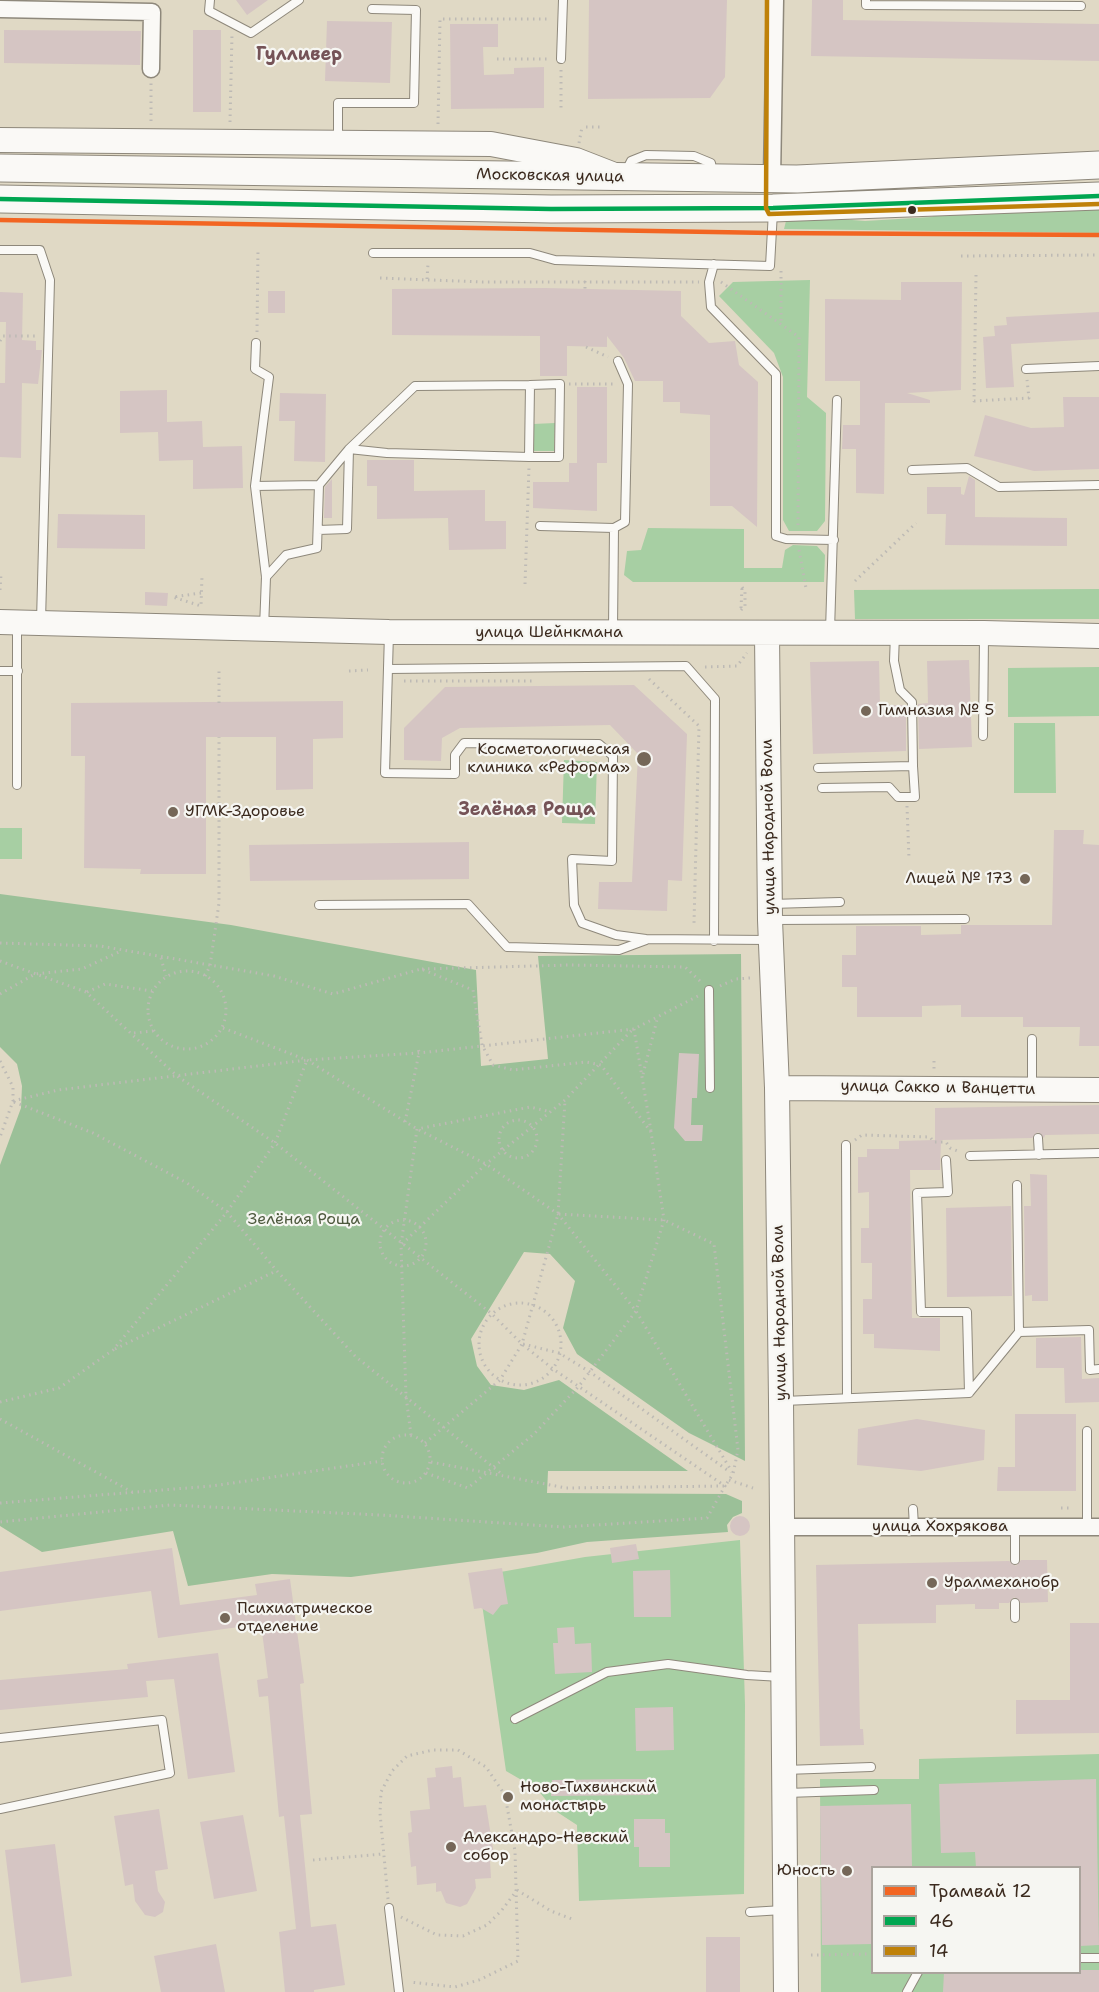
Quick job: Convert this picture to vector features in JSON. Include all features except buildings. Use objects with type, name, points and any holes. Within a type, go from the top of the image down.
[{"type":"main road","name":"Московская улица","points":[[0,168],[772,179],[1099,165]]},
{"type":"main road","points":[[772,179],[773,208]]},
{"type":"main road","name":"Московская улица","points":[[0,199],[473,208],[773,208],[1099,196]]},
{"type":"street","points":[[772,179],[775,0]]},
{"type":"street","points":[[0,9],[152,12],[151,69]]},
{"type":"street","name":"Московская улица","points":[[0,140],[491,144],[576,160],[623,178]]},
{"type":"street","name":"улица Шейнкмана","points":[[19,622],[389,632],[984,633],[1099,636]]},
{"type":"street","name":"улица Народной Воли","points":[[767,634],[770,921],[777,1088],[786,1992]]},
{"type":"street","name":"улица Сакко и Ванцетти","points":[[777,1088],[812,1086],[1036,1094],[1099,1090]]},
{"type":"street","name":"улица Хохрякова","points":[[782,1527],[1093,1527]]},
{"type":"lane","points":[[210,0],[209,11],[251,33],[299,0]]},
{"type":"lane","points":[[561,63],[563,0]]},
{"type":"lane","points":[[866,0],[866,5],[1081,6]]},
{"type":"lane","points":[[338,142],[339,103],[414,104],[416,10],[372,9]]},
{"type":"lane","points":[[373,253],[530,253],[555,260],[770,266],[773,208]]},
{"type":"lane","points":[[0,250],[40,250],[50,280],[49,336],[19,622],[17,784]]},
{"type":"lane","points":[[714,264],[709,282],[711,307],[776,374],[776,536],[786,539],[834,540]]},
{"type":"lane","points":[[256,344],[255,369],[269,377],[255,486],[266,577],[264,628]]},
{"type":"lane","points":[[540,526],[614,528],[625,522],[627,384],[618,361]]},
{"type":"lane","points":[[1026,369],[1099,366]]},
{"type":"lane","points":[[266,577],[286,555],[317,548],[319,485],[349,448],[415,386],[560,384],[560,457],[387,453],[349,448]]},
{"type":"lane","points":[[529,457],[530,385]]},
{"type":"lane","points":[[830,633],[837,400]]},
{"type":"lane","points":[[318,530],[347,529],[349,448]]},
{"type":"lane","points":[[912,470],[967,468],[999,487],[1099,485]]},
{"type":"lane","points":[[255,486],[319,485]]},
{"type":"lane","points":[[614,528],[614,633]]},
{"type":"lane","points":[[389,632],[385,772],[455,774],[455,755],[464,742],[599,744],[613,756],[612,861],[572,859],[574,905],[582,923],[616,935],[646,939],[714,941],[770,921],[840,902]]},
{"type":"lane","points":[[983,736],[984,633]]},
{"type":"lane","points":[[822,789],[889,787],[898,797],[915,797],[912,702],[900,690],[894,661],[895,634]]},
{"type":"lane","points":[[388,669],[686,666],[715,699],[714,941]]},
{"type":"lane","points":[[0,671],[18,672]]},
{"type":"lane","points":[[818,768],[913,766]]},
{"type":"lane","points":[[319,905],[468,904],[507,946],[619,950],[646,939]]},
{"type":"lane","points":[[770,921],[966,919]]},
{"type":"lane","points":[[709,990],[710,1088]]},
{"type":"lane","points":[[1032,1039],[1036,1094]]},
{"type":"lane","points":[[1038,1138],[1039,1155]]},
{"type":"lane","points":[[846,1145],[847,1397]]},
{"type":"lane","points":[[970,1156],[1099,1153]]},
{"type":"lane","points":[[946,1161],[948,1192],[917,1193],[921,1312],[967,1312],[969,1393]]},
{"type":"lane","points":[[781,1401],[969,1393],[1019,1332],[1017,1185]]},
{"type":"lane","points":[[1019,1332],[1089,1330],[1090,1370],[1099,1370]]},
{"type":"lane","points":[[1087,1431],[1093,1527]]},
{"type":"lane","points":[[913,1509],[914,1527]]},
{"type":"lane","points":[[1015,1527],[1015,1560]]},
{"type":"lane","points":[[1015,1603],[1015,1618]]},
{"type":"lane","points":[[515,1719],[607,1672],[668,1664],[747,1675],[783,1677]]},
{"type":"lane","points":[[0,1738],[162,1720],[170,1773],[0,1809]]},
{"type":"lane","points":[[784,1781],[871,1767]]},
{"type":"lane","points":[[784,1781],[874,1790]]},
{"type":"lane","points":[[389,1908],[399,1988]]},
{"type":"lane","points":[[750,1912],[785,1910]]},
{"type":"lane","points":[[1081,1958],[1099,1958]]},
{"type":"lane","points":[[907,1992],[917,1974]]},
{"type":"path","points":[[438,125],[440,19],[562,19]]},
{"type":"path","points":[[230,123],[232,23]]},
{"type":"path","points":[[497,59],[561,63],[561,108]]},
{"type":"path","points":[[151,69],[151,121]]},
{"type":"path","points":[[586,127],[601,127]]},
{"type":"path","points":[[256,344],[258,250]]},
{"type":"path","points":[[961,256],[1099,255]]},
{"type":"path","points":[[781,274],[781,323]]},
{"type":"path","points":[[976,275],[974,401],[1029,398],[1026,369]]},
{"type":"path","points":[[380,278],[482,282],[723,282]]},
{"type":"path","points":[[585,281],[585,289]]},
{"type":"path","points":[[0,341],[3,336],[49,336]]},
{"type":"path","points":[[586,346],[618,361]]},
{"type":"path","points":[[560,384],[627,384]]},
{"type":"path","points":[[525,584],[529,457]]},
{"type":"path","points":[[855,580],[916,523]]},
{"type":"path","points":[[0,590],[1,574]]},
{"type":"path","points":[[201,593],[173,597],[201,606],[202,576]]},
{"type":"path","points":[[742,587],[746,591],[745,606],[741,610],[742,587]]},
{"type":"path","points":[[705,667],[737,666],[748,652]]},
{"type":"path","points":[[219,670],[219,703]]},
{"type":"path","points":[[349,671],[368,670]]},
{"type":"path","points":[[206,976],[210,966],[219,903],[219,737]]},
{"type":"path","points":[[907,815],[909,858]]},
{"type":"path","points":[[0,943],[99,946],[274,976],[333,994],[421,969],[570,965],[686,967],[709,990]]},
{"type":"path","points":[[0,994],[35,974],[82,969],[122,951]]},
{"type":"path","points":[[161,958],[166,977]]},
{"type":"path","points":[[0,962],[86,992],[134,1033],[177,1076],[275,1143],[383,1231],[492,1314],[522,1344],[553,1369],[725,1486]]},
{"type":"path","points":[[421,969],[473,990],[482,1045],[493,1065],[513,1070],[586,1062],[601,1065],[651,1132]]},
{"type":"path","points":[[186,971],[206,976],[220,990],[226,1009],[223,1028],[207,1044],[187,1050],[168,1045],[153,1031],[147,1011],[152,991],[166,977],[186,971]]},
{"type":"path","points":[[401,1245],[486,1164],[565,1100],[634,1029],[709,990],[736,979],[750,978]]},
{"type":"path","points":[[86,992],[105,984],[152,991]]},
{"type":"path","points":[[643,1075],[658,1016]]},
{"type":"path","points":[[223,1028],[307,1060],[417,1129],[486,1164],[558,1214],[636,1311],[733,1474]]},
{"type":"path","points":[[13,1101],[58,1090],[307,1060],[419,1053],[634,1029]]},
{"type":"path","points":[[426,1473],[468,1488],[534,1434],[579,1386],[636,1311],[664,1220],[634,1029]]},
{"type":"path","points":[[134,1033],[153,1031]]},
{"type":"path","points":[[405,1122],[419,1053],[418,1046]]},
{"type":"path","points":[[113,1350],[227,1212],[275,1143],[307,1060]]},
{"type":"path","points":[[0,1061],[13,1087],[13,1101],[0,1137]]},
{"type":"path","points":[[934,1061],[934,1072]]},
{"type":"path","points":[[425,1443],[500,1380],[522,1344],[558,1214],[565,1100]]},
{"type":"path","points":[[13,1101],[103,1138],[187,1183],[227,1212],[277,1271],[356,1357],[504,1476]]},
{"type":"path","points":[[417,1129],[530,1107],[551,1112]]},
{"type":"path","points":[[523,1118],[538,1132],[534,1153],[514,1159],[504,1151],[498,1145],[502,1124],[523,1118]]},
{"type":"path","points":[[411,1435],[406,1396],[401,1245],[417,1129]]},
{"type":"path","points":[[846,1145],[862,1135],[930,1137],[933,1142],[946,1142],[950,1148],[970,1156]]},
{"type":"path","points":[[0,1522],[170,1506],[380,1515],[562,1527],[706,1518],[733,1474],[738,1450],[714,1244],[664,1220],[558,1214]]},
{"type":"path","points":[[405,1220],[420,1227],[426,1242],[419,1259],[409,1265],[401,1266],[393,1264],[382,1254],[380,1238],[392,1222],[405,1220]]},
{"type":"path","points":[[0,1402],[58,1388],[113,1350],[277,1271]]},
{"type":"path","points":[[512,1304],[534,1306],[552,1320],[560,1342],[560,1353],[553,1369],[534,1383],[522,1385],[500,1380],[486,1367],[479,1349],[480,1336],[492,1314],[512,1304]]},
{"type":"path","points":[[522,1344],[560,1353],[733,1474]]},
{"type":"path","points":[[0,1419],[134,1493]]},
{"type":"path","points":[[411,1435],[425,1443],[431,1462],[426,1473],[415,1482],[400,1483],[388,1475],[382,1461],[385,1447],[390,1441],[396,1436],[411,1435]]},
{"type":"path","points":[[0,1503],[212,1486],[382,1461]]},
{"type":"path","points":[[431,1462],[566,1488],[725,1486]]},
{"type":"path","points":[[729,1480],[753,1488]]},
{"type":"path","points":[[1061,1508],[1072,1508]]},
{"type":"path","points":[[399,1988],[410,1982],[455,1987],[479,1980],[518,1961],[515,1851],[505,1795],[486,1767],[458,1750],[433,1750],[407,1756],[393,1771],[381,1792],[383,1854],[389,1908],[405,1921],[437,1935],[463,1936],[487,1925],[502,1910],[516,1890]]},
{"type":"path","points":[[313,1860],[383,1854]]},
{"type":"path","points":[[516,1890],[551,1911],[572,1919]]},
{"type":"path","points":[[811,1955],[871,1954]]},
{"type":"green space","points":[[1099,208],[1099,233],[784,229],[786,221],[839,219],[865,221],[931,217],[955,209]]},
{"type":"green space","points":[[810,280],[807,397],[826,413],[825,521],[817,531],[789,531],[783,520],[783,377],[774,353],[719,296],[733,282]]},
{"type":"green space","points":[[555,423],[554,451],[532,451],[533,424]]},
{"type":"green space","points":[[648,528],[744,529],[744,568],[782,568],[785,550],[793,545],[817,546],[825,555],[824,582],[633,582],[624,575],[627,551],[641,550]]},
{"type":"green space","points":[[1099,589],[1099,619],[855,619],[854,590]]},
{"type":"green space","points":[[1099,667],[1099,716],[1008,717],[1008,668]]},
{"type":"green space","points":[[1014,723],[1055,723],[1056,793],[1014,793]]},
{"type":"green space","points":[[564,760],[597,762],[595,824],[562,823]]},
{"type":"green space","points":[[0,828],[22,828],[22,859],[0,859]]},
{"type":"green space","name":"Зелёная Роща","points":[[0,894],[231,925],[476,970],[481,1066],[548,1059],[538,956],[741,954],[745,1461],[689,1433],[577,1354],[563,1328],[575,1281],[550,1254],[524,1252],[471,1339],[477,1366],[491,1385],[524,1390],[559,1380],[688,1471],[548,1471],[547,1493],[726,1494],[742,1501],[742,1513],[733,1517],[727,1525],[728,1532],[587,1542],[537,1553],[351,1577],[272,1574],[188,1586],[173,1531],[42,1552],[0,1526],[0,1165],[21,1108],[22,1086],[17,1064],[0,1047]]},
{"type":"green space","points":[[740,1540],[745,1705],[744,1894],[579,1901],[577,1825],[554,1810],[537,1789],[506,1771],[478,1576],[585,1557]]},
{"type":"green space","name":"Юность","points":[[1099,1754],[1099,1992],[821,1992],[820,1779],[919,1779],[919,1759]]},
{"type":"tram line","name":"12","points":[[0,220],[772,233],[1099,235]]},
{"type":"transit line","name":"14","points":[[767,0],[766,208],[769,214],[1099,204]]},
{"type":"transit line","name":"46","points":[[0,199],[551,209],[773,208],[1099,196]]},
{"type":"place","name":"Гимназия № 5","points":[[866,711]]},
{"type":"place","name":"Косметологическая клиника «Реформа»","points":[[644,759]]},
{"type":"place","name":"УГМК-Здоровье","points":[[173,812]]},
{"type":"place","name":"Лицей № 173","points":[[1025,879]]},
{"type":"place","name":"Уралмеханобр","points":[[932,1583]]},
{"type":"place","name":"Психиатрическое отделение","points":[[225,1618]]},
{"type":"place","name":"Ново-Тихвинский монастырь","points":[[508,1797]]},
{"type":"place","name":"Александро-Невский собор","points":[[451,1847]]},
{"type":"place","name":"Юность","points":[[847,1871]]},
{"type":"district","name":"Гулливер","points":[[299,55]]},
{"type":"district","name":"Зелёная Роща","points":[[527,810]]}]
